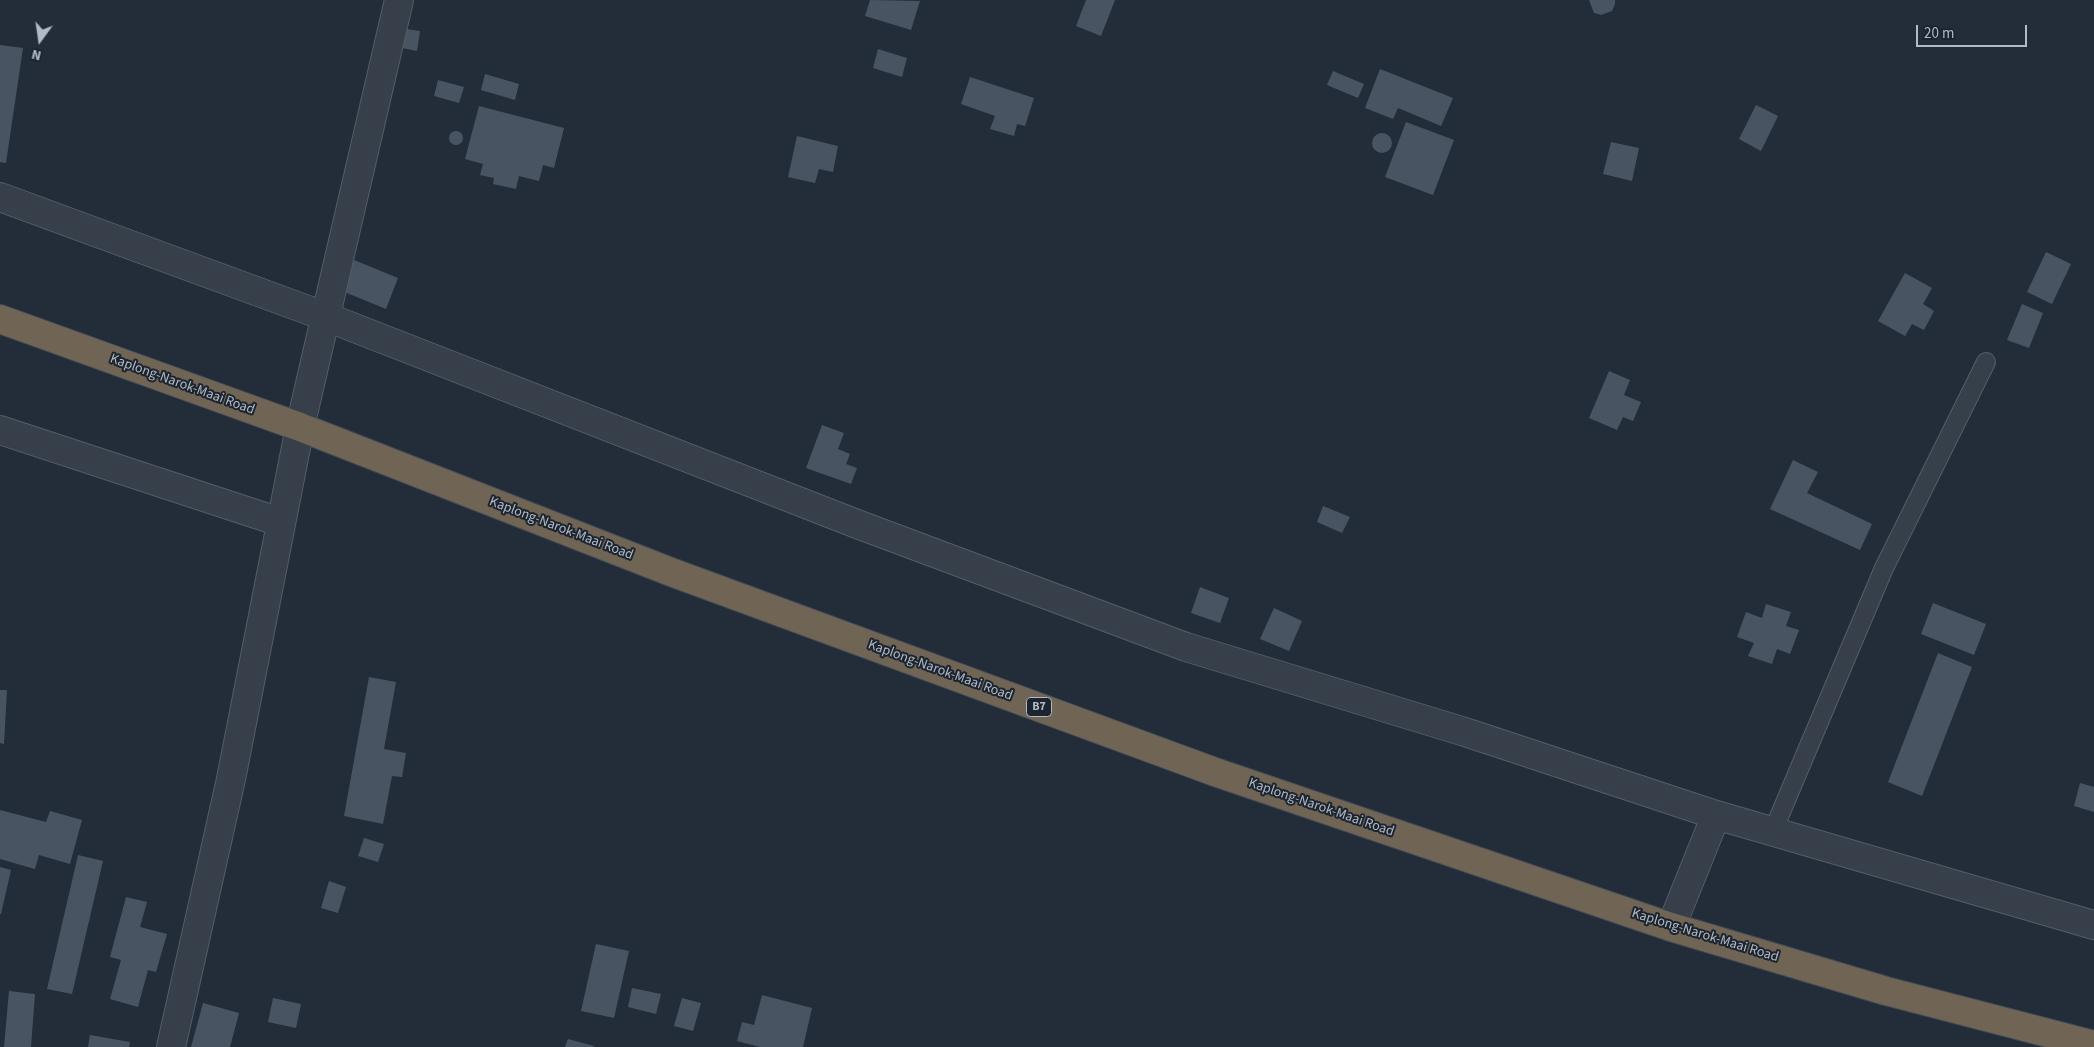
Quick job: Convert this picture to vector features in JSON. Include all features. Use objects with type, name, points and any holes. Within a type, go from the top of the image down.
[{"type":"highway","name":"Kaplong-Narok-Maai Road","points":[[0,319],[300,427],[671,572],[1215,772],[1671,927],[1886,991],[2094,1045]]},
{"type":"street","points":[[170,1047],[231,779],[280,522],[324,316],[399,0]]},
{"type":"street","points":[[0,197],[324,316],[857,524],[1186,647],[1464,732],[1716,815],[2094,925]]},
{"type":"street","points":[[0,430],[280,522]]},
{"type":"street","points":[[1671,927],[1716,815]]},
{"type":"lane","points":[[1773,831],[1884,568],[1986,362]]},
{"type":"building","points":[[870,0],[920,1],[911,30],[865,16]]},
{"type":"building","points":[[1086,0],[1115,0],[1101,36],[1076,26]]},
{"type":"building","points":[[1589,0],[1615,0],[1615,4],[1612,11],[1601,15],[1594,13]]},
{"type":"building","points":[[406,29],[420,31],[417,51],[402,48]]},
{"type":"building","points":[[0,45],[23,48],[6,163],[0,162]]},
{"type":"building","points":[[878,49],[907,58],[902,77],[873,68]]},
{"type":"building","points":[[1380,69],[1453,98],[1441,126],[1398,108],[1393,119],[1365,108]]},
{"type":"building","points":[[1333,71],[1364,84],[1358,98],[1327,85]]},
{"type":"building","points":[[485,74],[519,84],[515,100],[481,90]]},
{"type":"building","points":[[970,77],[1034,98],[1025,126],[1017,124],[1014,136],[990,129],[995,116],[961,104]]},
{"type":"building","points":[[438,80],[464,87],[459,103],[434,96]]},
{"type":"building","points":[[1756,105],[1778,116],[1761,151],[1739,139]]},
{"type":"building","points":[[479,106],[564,128],[554,168],[543,165],[539,181],[519,176],[516,189],[493,184],[494,178],[480,175],[483,164],[465,159]]},
{"type":"building","points":[[1406,122],[1454,140],[1433,195],[1385,177]]},
{"type":"building","points":[[453,131],[459,131],[463,138],[459,145],[453,145],[449,141],[449,135]]},
{"type":"building","points":[[1382,133],[1389,136],[1392,143],[1389,150],[1382,153],[1375,150],[1372,143],[1375,136]]},
{"type":"building","points":[[797,136],[838,146],[833,172],[819,169],[815,183],[788,177]]},
{"type":"building","points":[[1611,142],[1639,148],[1632,181],[1603,174]]},
{"type":"building","points":[[2046,252],[2071,264],[2052,304],[2027,292]]},
{"type":"building","points":[[354,260],[398,278],[386,309],[342,291]]},
{"type":"building","points":[[1905,273],[1932,288],[1923,304],[1934,311],[1924,330],[1912,324],[1905,336],[1878,321]]},
{"type":"building","points":[[2022,304],[2043,313],[2029,348],[2007,340]]},
{"type":"building","points":[[1609,371],[1630,380],[1624,395],[1641,402],[1633,421],[1623,417],[1617,430],[1589,418]]},
{"type":"building","points":[[822,425],[844,433],[838,449],[850,454],[846,464],[857,468],[851,484],[806,468]]},
{"type":"building","points":[[1793,460],[1818,472],[1807,493],[1872,524],[1860,550],[1770,509]]},
{"type":"building","points":[[1323,506],[1350,517],[1342,533],[1317,522]]},
{"type":"building","points":[[1200,587],[1229,598],[1220,623],[1191,613]]},
{"type":"building","points":[[1933,603],[1986,624],[1974,655],[1921,634]]},
{"type":"building","points":[[1766,604],[1791,612],[1786,626],[1799,630],[1790,654],[1777,649],[1772,664],[1748,656],[1754,643],[1737,637],[1746,612],[1762,618]]},
{"type":"building","points":[[1274,608],[1302,621],[1289,651],[1260,639]]},
{"type":"building","points":[[1938,653],[1972,667],[1922,796],[1888,782]]},
{"type":"building","points":[[369,677],[396,682],[384,749],[406,753],[402,777],[392,776],[383,824],[344,816]]},
{"type":"building","points":[[0,690],[7,690],[4,744],[0,743]]},
{"type":"building","points":[[2080,783],[2094,787],[2094,812],[2074,806]]},
{"type":"building","points":[[0,810],[46,822],[50,811],[82,820],[70,864],[39,855],[35,869],[0,859]]},
{"type":"building","points":[[364,838],[384,844],[378,862],[358,856]]},
{"type":"building","points":[[78,855],[103,861],[72,994],[47,989]]},
{"type":"building","points":[[0,867],[11,870],[1,914],[0,914]]},
{"type":"building","points":[[329,881],[346,887],[338,913],[321,908]]},
{"type":"building","points":[[126,897],[147,902],[140,927],[167,934],[156,972],[148,970],[138,1007],[110,999],[121,960],[110,957]]},
{"type":"building","points":[[596,944],[629,951],[614,1018],[581,1011]]},
{"type":"building","points":[[632,988],[661,994],[656,1014],[628,1007]]},
{"type":"building","points":[[9,991],[35,994],[31,1047],[4,1047]]},
{"type":"building","points":[[762,995],[812,1008],[803,1047],[760,1047],[737,1041],[742,1022],[754,1025]]},
{"type":"building","points":[[273,998],[301,1004],[296,1028],[268,1022]]},
{"type":"building","points":[[682,998],[701,1003],[693,1031],[674,1026]]},
{"type":"building","points":[[203,1003],[239,1013],[230,1047],[191,1047]]},
{"type":"building","points":[[90,1035],[130,1042],[129,1047],[88,1047]]},
{"type":"building","points":[[568,1039],[594,1046],[594,1047],[565,1047]]}]
